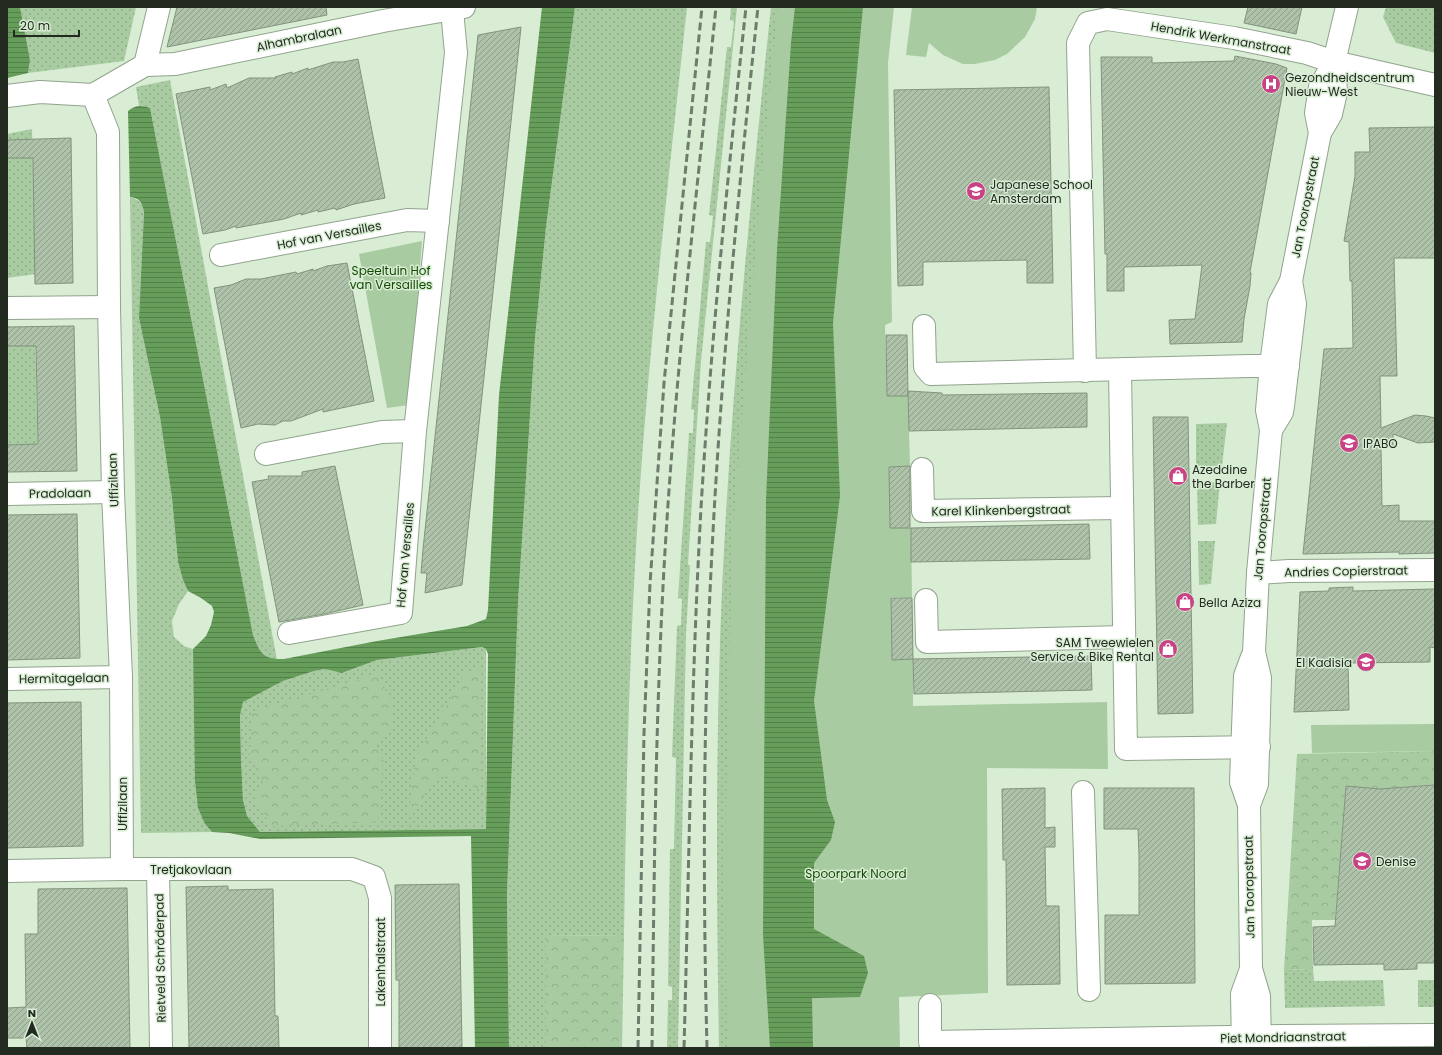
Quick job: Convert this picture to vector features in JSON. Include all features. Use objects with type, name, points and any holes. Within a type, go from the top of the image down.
[{"type":"street","points":[[7,96],[40,92],[92,95],[145,65],[159,7]]},
{"type":"street","name":"Jan Tooropstraat","points":[[1251,1043],[1242,994],[1250,969],[1248,805],[1257,784],[1250,747],[1260,678],[1254,652],[1258,573],[1271,430],[1266,410],[1279,366],[1279,304],[1291,282],[1320,133],[1316,113],[1320,87],[1334,62],[1347,7]]},
{"type":"street","name":"Alhambralaan","points":[[145,65],[175,64],[382,14],[458,8]]},
{"type":"street","name":"Hof van Versailles","points":[[289,633],[401,613],[415,431],[456,54],[458,8]]},
{"type":"street","name":"Hendrik Werkmanstraat","points":[[1085,370],[1078,43],[1088,23],[1108,13],[1307,54],[1334,62],[1435,85]]},
{"type":"street","name":"Uffizilaan","points":[[92,95],[108,132],[109,306],[113,492],[121,677],[122,869]]},
{"type":"street","name":"Hof van Versailles","points":[[221,255],[407,220],[438,221]]},
{"type":"street","points":[[7,308],[109,306]]},
{"type":"street","points":[[924,326],[925,366],[931,374],[1279,366]]},
{"type":"street","points":[[1120,370],[1123,637],[1126,749],[1250,747]]},
{"type":"street","points":[[266,454],[382,432],[415,431]]},
{"type":"street","name":"Karel Klinkenbergstraat","points":[[922,469],[923,511],[1121,508]]},
{"type":"street","name":"Pradolaan","points":[[7,494],[113,492]]},
{"type":"street","name":"Andries Copierstraat","points":[[1258,573],[1289,571],[1435,570]]},
{"type":"street","points":[[926,600],[927,642],[1123,637]]},
{"type":"street","name":"Hermitagelaan","points":[[7,679],[121,677]]},
{"type":"street","points":[[1083,792],[1089,990]]},
{"type":"street","name":"Rietveld Schröderpad","points":[[158,869],[161,1048]]},
{"type":"street","name":"Tretjakovlaan","points":[[7,870],[352,869],[374,877]]},
{"type":"street","name":"Lakenhalstraat","points":[[374,877],[380,898],[380,1048]]},
{"type":"street","name":"Piet Mondriaanstraat","points":[[930,1005],[930,1042],[1251,1043],[1435,1035]]},
{"type":"green space","points":[[20,7],[136,7],[124,61],[28,73],[30,60]]},
{"type":"green space","points":[[575,7],[687,7],[666,197],[638,514],[628,724],[624,935],[546,936],[546,1048],[509,1048],[507,895],[518,602],[535,338],[546,227]]},
{"type":"green space","points":[[731,7],[737,7],[701,361],[688,564],[690,566],[686,633],[678,1048],[667,1048],[668,1000],[672,1000],[672,987],[668,986],[670,849],[674,849],[676,758],[672,757],[677,626],[681,625],[682,599],[678,598],[689,433],[693,433],[694,410],[691,409],[706,242],[710,242],[713,216],[709,215],[727,47],[731,47],[734,21],[730,20]]},
{"type":"green space","points":[[771,7],[795,7],[770,1048],[719,1048],[717,780],[722,580],[740,323],[751,197]]},
{"type":"green space","name":"Spoorpark Noord","points":[[778,7],[894,7],[888,63],[892,322],[885,325],[887,396],[908,396],[910,466],[889,467],[890,528],[911,528],[912,598],[891,597],[892,659],[913,659],[913,706],[1107,702],[1108,769],[987,768],[988,993],[899,997],[900,1048],[727,1048],[725,866],[733,528],[762,171]]},
{"type":"green space","points":[[912,7],[1037,7],[1035,19],[1025,37],[1007,54],[995,60],[975,64],[963,64],[943,55],[929,43],[926,57],[906,55]]},
{"type":"green space","points":[[1386,7],[1435,7],[1435,53],[1396,43],[1383,17]]},
{"type":"green space","points":[[170,80],[277,660],[267,658],[261,652],[253,635],[150,108],[139,106],[136,87]]},
{"type":"green space","points":[[32,129],[36,274],[7,278],[7,134]]},
{"type":"green space","points":[[130,197],[140,202],[144,212],[139,318],[160,417],[172,498],[178,562],[188,591],[179,604],[172,621],[174,637],[184,646],[193,649],[195,715],[205,824],[212,832],[141,833]]},
{"type":"green space","name":"Speeltuin Hof van Versailles","points":[[422,241],[409,405],[387,408],[359,254]]},
{"type":"green space","points":[[7,328],[35,328],[38,466],[7,467]]},
{"type":"green space","points":[[1227,423],[1222,466],[1196,466],[1196,424]]},
{"type":"green space","points":[[1220,482],[1216,524],[1198,525],[1197,483]]},
{"type":"green space","points":[[1198,541],[1215,541],[1211,584],[1199,585]]},
{"type":"green space","points":[[482,647],[486,649],[486,829],[260,832],[247,816],[243,800],[241,760],[240,714],[243,702],[283,681],[314,671],[325,669],[343,673],[377,660]]},
{"type":"green space","points":[[480,669],[480,789],[437,775],[408,820],[416,756],[465,672]]},
{"type":"green space","points":[[379,673],[392,706],[391,728],[374,744],[383,759],[378,822],[271,826],[253,795],[263,783],[250,757],[252,712]]},
{"type":"green space","points":[[1435,724],[1435,751],[1312,753],[1311,725]]},
{"type":"green space","points":[[1435,751],[1435,785],[1380,789],[1346,786],[1335,920],[1312,920],[1313,969],[1284,970],[1297,754]]},
{"type":"green space","points":[[624,935],[622,1048],[546,1048],[546,936]]},
{"type":"green space","points":[[1313,969],[1314,981],[1383,980],[1385,1006],[1285,1008],[1284,970]]},
{"type":"green space","points":[[1418,980],[1435,980],[1435,1007],[1418,1007]]},
{"type":"shaded area","points":[[7,7],[20,7],[30,60],[28,73],[7,78]]},
{"type":"shaded area","points":[[542,7],[575,7],[546,227],[535,338],[518,602],[507,895],[509,1048],[475,1048],[471,836],[260,839],[229,833],[212,832],[205,824],[198,808],[195,781],[193,649],[206,636],[211,625],[214,612],[212,606],[188,591],[178,562],[172,498],[160,417],[139,318],[144,212],[140,202],[136,198],[130,197],[128,111],[138,106],[150,108],[253,635],[260,651],[263,654],[271,658],[284,659],[377,641],[467,626],[486,619],[488,610],[499,395]],"holes":[[[482,647],[486,649],[488,654],[486,829],[260,832],[247,816],[243,800],[241,760],[240,715],[243,702],[283,681],[314,671],[325,669],[342,673],[377,660]]]},
{"type":"shaded area","points":[[795,7],[863,7],[833,323],[840,496],[814,701],[827,800],[835,822],[831,840],[814,863],[814,929],[864,956],[868,973],[860,997],[812,998],[813,1048],[770,1048],[763,935],[766,500],[777,250],[791,43]]},
{"type":"building","points":[[177,7],[326,7],[327,15],[167,47]]},
{"type":"building","points":[[1248,7],[1302,7],[1296,34],[1244,23]]},
{"type":"building","points":[[521,27],[462,585],[425,593],[427,573],[421,573],[423,549],[478,35]]},
{"type":"building","points":[[1235,56],[1276,64],[1287,68],[1250,272],[1250,286],[1244,319],[1242,342],[1170,344],[1169,320],[1195,319],[1202,265],[1124,267],[1124,291],[1107,291],[1101,57],[1152,57],[1152,63],[1234,61]]},
{"type":"building","points":[[358,59],[385,198],[354,204],[336,210],[335,208],[318,212],[318,210],[301,215],[301,213],[284,219],[236,228],[236,226],[225,230],[203,234],[176,94],[210,87],[210,90],[226,84],[227,88],[249,78],[276,78],[275,77],[292,72],[292,74],[308,68],[308,70],[333,62]]},
{"type":"building","points":[[1049,87],[1053,283],[1027,283],[1027,260],[923,262],[923,285],[898,286],[894,90]]},
{"type":"building","points":[[1435,127],[1435,258],[1394,258],[1397,376],[1380,376],[1381,428],[1415,415],[1435,418],[1435,442],[1418,443],[1393,434],[1393,447],[1381,448],[1382,506],[1399,505],[1399,521],[1435,521],[1435,553],[1399,554],[1399,552],[1303,554],[1324,349],[1353,348],[1352,281],[1350,281],[1349,242],[1344,241],[1355,176],[1355,152],[1370,152],[1369,128]]},
{"type":"building","points":[[71,138],[73,283],[35,284],[33,158],[7,158],[7,140]]},
{"type":"building","points":[[347,263],[374,401],[323,412],[323,409],[291,421],[283,421],[275,425],[258,424],[241,428],[214,288],[231,285],[246,279],[261,279],[296,272],[297,274],[313,269],[313,271],[327,266]]},
{"type":"building","points":[[74,326],[77,471],[7,472],[7,445],[38,444],[36,346],[7,346],[7,327]]},
{"type":"building","points":[[886,335],[907,335],[908,396],[887,396]]},
{"type":"building","points":[[908,391],[942,393],[942,395],[1087,393],[1087,427],[909,431]]},
{"type":"building","points":[[1153,417],[1188,417],[1193,713],[1158,714]]},
{"type":"building","points":[[335,466],[363,605],[279,622],[252,482],[269,479],[268,476],[302,476],[302,472]]},
{"type":"building","points":[[910,466],[910,528],[890,528],[889,467]]},
{"type":"building","points":[[77,514],[80,658],[7,660],[7,515]]},
{"type":"building","points":[[1089,524],[1090,559],[911,562],[911,528]]},
{"type":"building","name":"El Kadisia","points":[[1353,587],[1353,591],[1435,589],[1435,648],[1430,647],[1430,662],[1348,663],[1349,710],[1294,712],[1300,592],[1329,591],[1329,588]]},
{"type":"building","points":[[891,598],[912,598],[913,659],[892,660]]},
{"type":"building","points":[[1091,656],[1092,690],[914,694],[913,659]]},
{"type":"building","points":[[81,702],[83,846],[7,848],[7,703]]},
{"type":"building","points":[[1435,785],[1435,963],[1417,963],[1417,969],[1384,970],[1384,964],[1314,965],[1313,927],[1335,926],[1346,786],[1380,789]]},
{"type":"building","points":[[1045,788],[1045,828],[1055,827],[1055,847],[1045,847],[1046,906],[1059,906],[1060,984],[1007,985],[1006,860],[1003,860],[1002,789]]},
{"type":"building","points":[[1104,788],[1194,788],[1195,983],[1105,984],[1105,915],[1139,915],[1139,855],[1138,829],[1104,829]]},
{"type":"building","points":[[459,884],[462,1048],[399,1048],[399,980],[396,980],[395,885]]},
{"type":"building","points":[[228,886],[228,890],[273,889],[275,1016],[278,1016],[279,1048],[189,1048],[186,887]]},
{"type":"building","points":[[127,888],[130,1048],[27,1048],[26,1038],[7,1038],[7,1008],[26,1007],[25,934],[38,934],[38,889]]},
{"type":"railway","points":[[638,1048],[644,733],[650,584],[664,383],[702,7]]},
{"type":"railway","points":[[652,1048],[654,875],[660,644],[667,514],[679,369],[716,7]]},
{"type":"railway","points":[[684,1048],[693,710],[701,508],[720,258],[746,7]]},
{"type":"railway","points":[[707,1048],[704,810],[708,631],[719,430],[730,289],[758,7]]},
{"type":"place","name":"Gezondheidscentrum Nieuw-West","points":[[1271,84]]},
{"type":"place","name":"Japanese School Amsterdam","points":[[976,191]]},
{"type":"place","name":"IPABO","points":[[1349,443]]},
{"type":"place","name":"Azeddine the Barber","points":[[1178,476]]},
{"type":"place","name":"Bella Aziza","points":[[1185,602]]},
{"type":"place","name":"SAM Tweewielen Service & Bike Rental","points":[[1168,649]]},
{"type":"place","name":"El Kadisia","points":[[1366,662]]},
{"type":"place","name":"Denise","points":[[1362,861]]}]
